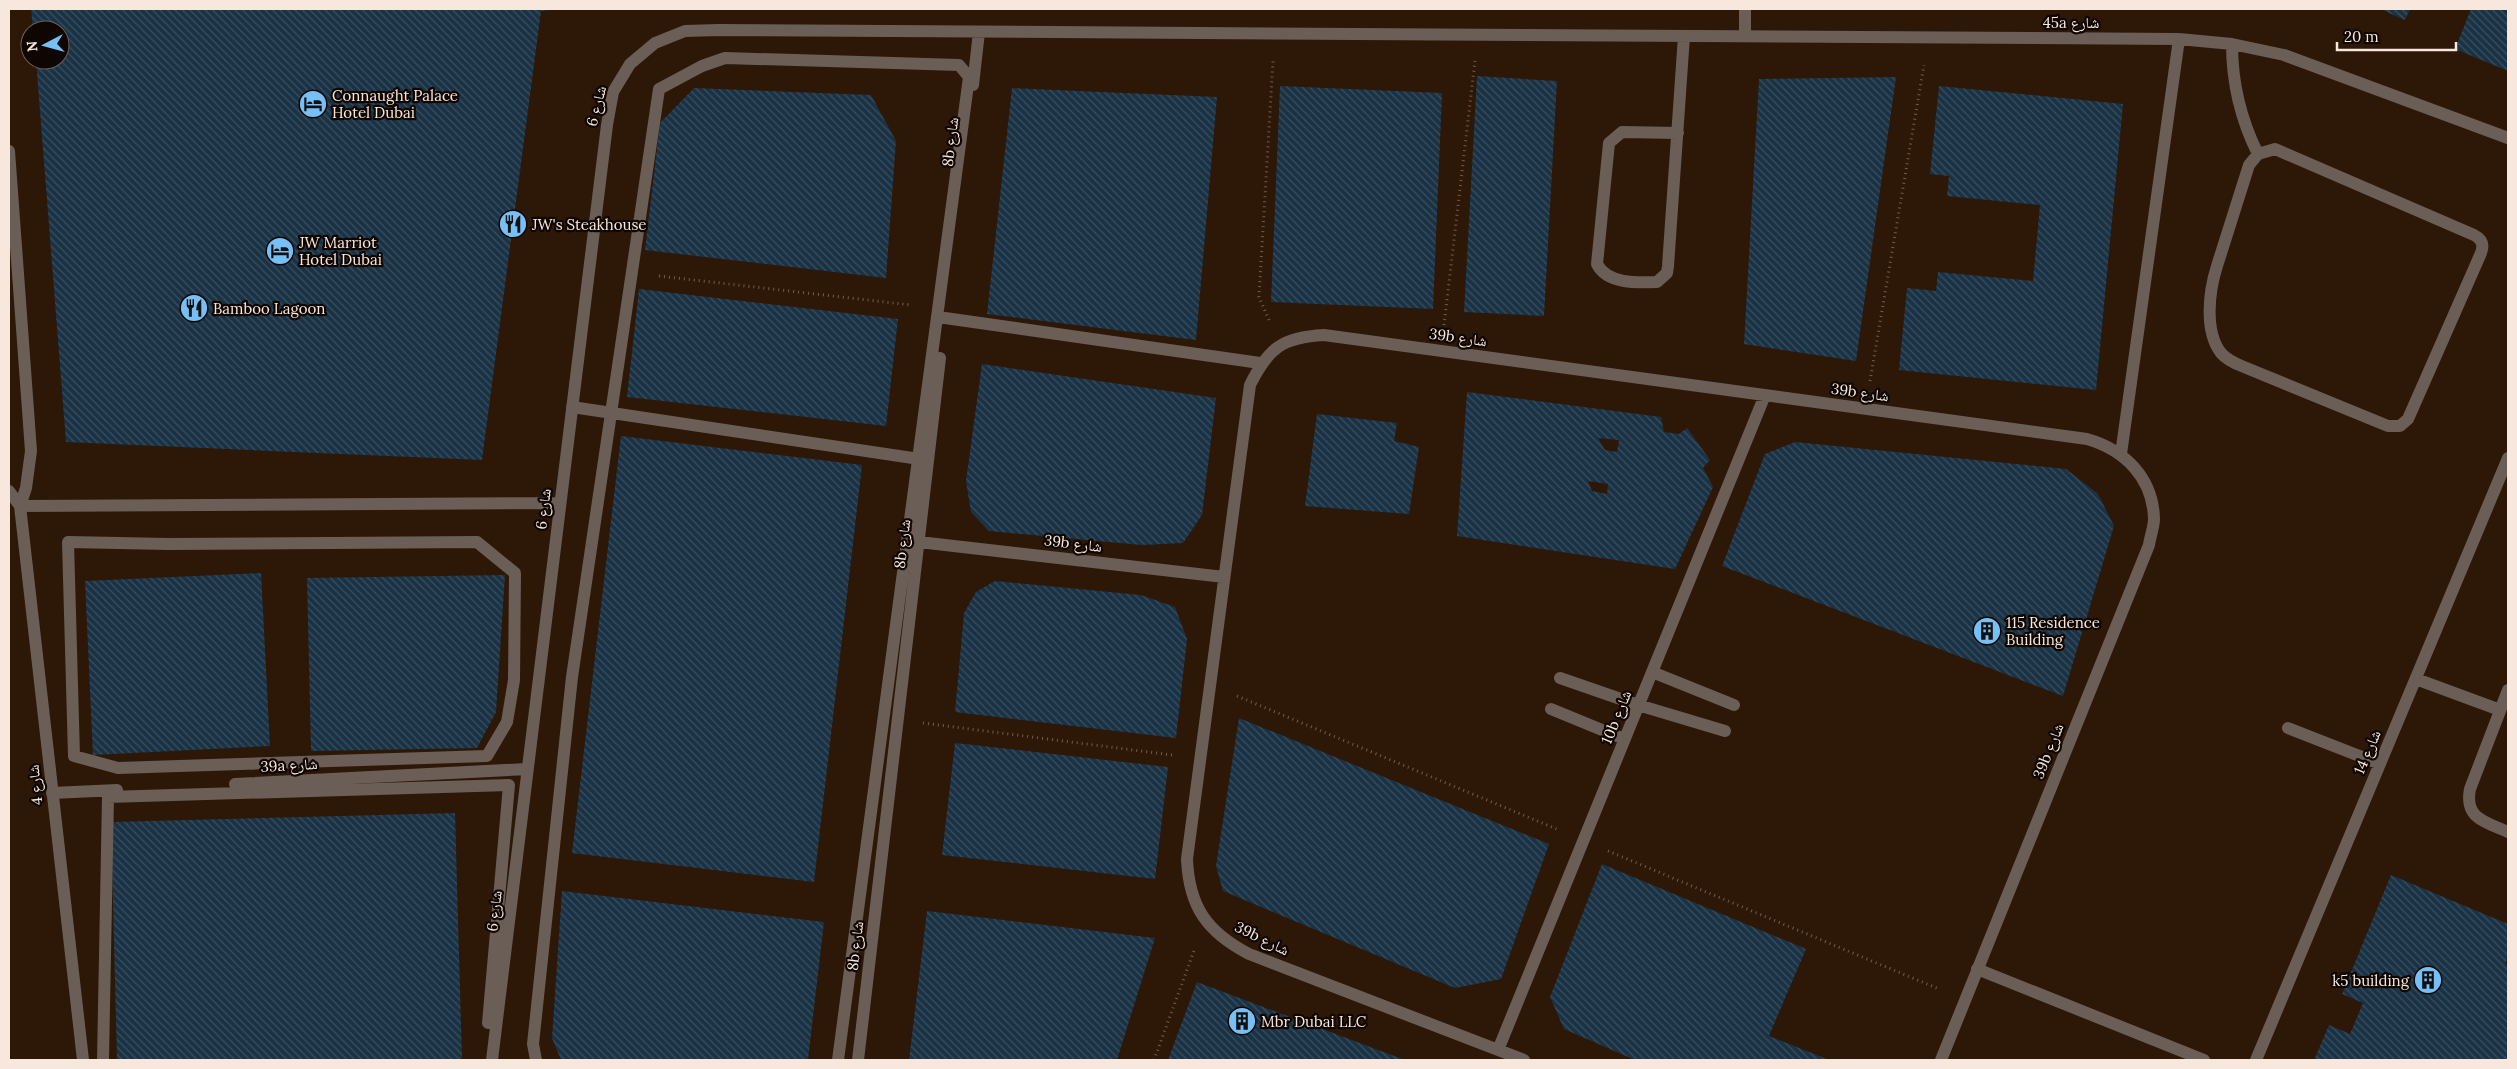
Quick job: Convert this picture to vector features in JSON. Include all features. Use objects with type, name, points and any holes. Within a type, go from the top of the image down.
[{"type":"street","points":[[1745,9],[1745,36]]},
{"type":"street","name":"45a شارع","points":[[718,30],[2180,39],[2232,44],[2292,58],[2508,138]]},
{"type":"street","name":"شارع 6","points":[[492,1060],[606,134],[613,92],[630,64],[655,43],[685,31],[718,30]]},
{"type":"street","name":"8b شارع","points":[[858,1060],[919,542],[923,460],[979,32]]},
{"type":"street","points":[[1678,133],[1622,132],[1609,143],[1597,264],[1600,271],[1607,276],[1615,279],[1657,282],[1667,273],[1678,133],[1684,36]]},
{"type":"street","points":[[2121,454],[2180,39]]},
{"type":"street","points":[[2232,44],[2232,72],[2237,101],[2245,128],[2258,154]]},
{"type":"street","points":[[536,1060],[533,1044],[572,677],[659,89],[702,66],[725,58],[959,65],[969,77],[942,313],[1260,363]]},
{"type":"street","points":[[2266,150],[2284,151],[2479,237],[2483,248],[2405,424],[2394,427],[2388,426],[2244,367],[2222,354],[2216,344],[2210,307],[2213,279],[2249,165],[2258,154],[2266,150]]},
{"type":"street","name":"شارع 4","points":[[9,152],[31,451],[26,488],[20,506],[83,1060]]},
{"type":"street","name":"39b شارع","points":[[1524,1060],[1249,954],[1218,934],[1205,921],[1194,902],[1188,881],[1187,859],[1250,385],[1260,363],[1278,346],[1300,336],[1324,335],[2087,439],[2105,444],[2121,454],[2140,472],[2151,495],[2154,520],[2149,545],[1941,1060]]},
{"type":"street","name":"10b شارع","points":[[1498,1050],[1765,395]]},
{"type":"street","points":[[572,407],[923,460],[838,1060]]},
{"type":"street","name":"شارع 14","points":[[2256,1060],[2508,458]]},
{"type":"street","name":"شارع 4","points":[[9,491],[20,506]]},
{"type":"street","points":[[20,506],[560,503]]},
{"type":"street","points":[[68,542],[168,544],[477,542],[516,572],[514,680],[507,722],[487,756],[118,768],[74,756],[68,542]]},
{"type":"street","name":"39b شارع","points":[[919,542],[1224,577]]},
{"type":"street","points":[[1652,672],[1734,705]]},
{"type":"street","points":[[1560,678],[1638,705],[1725,731]]},
{"type":"street","points":[[2416,679],[2500,710]]},
{"type":"street","points":[[2508,690],[2468,800],[2471,810],[2478,818],[2508,832]]},
{"type":"street","points":[[1551,709],[1624,739]]},
{"type":"street","points":[[2288,728],[2380,764]]},
{"type":"street","name":"39a شارع","points":[[52,793],[528,769]]},
{"type":"street","points":[[102,1060],[108,797],[509,785],[485,1060]]},
{"type":"street","points":[[1977,969],[2204,1060]]},
{"type":"path","points":[[1275,33],[1259,297],[1278,346]]},
{"type":"path","points":[[1441,351],[1478,35]]},
{"type":"path","points":[[1865,409],[1929,37]]},
{"type":"path","points":[[632,273],[942,313]]},
{"type":"path","points":[[898,720],[1200,758]]},
{"type":"path","points":[[1154,1060],[1205,921]]},
{"type":"building","name":"JW Marriot Hotel Dubai","points":[[31,9],[559,9],[541,11],[482,460],[66,442],[37,70],[70,70],[70,20],[32,20]]},
{"type":"building","points":[[2380,9],[2410,9],[2405,20]]},
{"type":"building","points":[[2471,9],[2508,9],[2508,71],[2455,49]]},
{"type":"building","points":[[1477,76],[1557,81],[1544,316],[1464,312]]},
{"type":"building","points":[[1896,77],[1856,361],[1744,344],[1759,79]]},
{"type":"building","points":[[1280,86],[1442,93],[1433,309],[1271,302]]},
{"type":"building","points":[[1939,86],[2123,104],[2096,390],[1899,370],[1907,288],[1936,291],[1938,272],[2033,281],[2040,205],[1947,196],[1949,176],[1930,174]]},
{"type":"building","points":[[694,88],[871,95],[896,141],[886,278],[645,250],[660,123]]},
{"type":"building","points":[[1012,88],[1217,97],[1196,340],[987,314]]},
{"type":"building","points":[[639,289],[898,319],[886,426],[627,397]]},
{"type":"building","points":[[982,364],[1216,398],[1202,515],[1183,543],[1142,545],[989,531],[971,512],[966,481]]},
{"type":"building","points":[[1467,392],[1661,417],[1664,432],[1679,434],[1687,428],[1710,460],[1703,468],[1713,487],[1675,569],[1457,536]],"holes":[[[1598,438],[1619,440],[1617,452],[1605,450]],[[1588,481],[1608,484],[1607,494],[1592,491]]]},
{"type":"building","points":[[1317,414],[1397,423],[1394,441],[1419,447],[1409,514],[1305,506]]},
{"type":"building","points":[[621,436],[862,465],[814,882],[572,853]]},
{"type":"building","name":"115 Residence Building","points":[[1795,442],[2066,469],[2098,494],[2114,526],[2063,696],[1722,566],[1765,454]]},
{"type":"building","points":[[261,573],[270,746],[93,755],[85,581]]},
{"type":"building","points":[[505,575],[496,712],[477,748],[311,751],[307,578]]},
{"type":"building","points":[[995,581],[1141,595],[1175,607],[1187,639],[1176,738],[955,712],[964,613],[976,592]]},
{"type":"building","points":[[1239,718],[1549,844],[1501,979],[1455,988],[1223,891],[1216,866]]},
{"type":"building","points":[[955,743],[1168,767],[1155,879],[942,855]]},
{"type":"building","points":[[455,813],[462,1060],[117,1060],[111,822]]},
{"type":"building","points":[[1602,864],[1806,949],[1769,1036],[1829,1060],[1635,1060],[1564,1029],[1550,997]]},
{"type":"building","name":"k5 building","points":[[2391,875],[2508,924],[2508,956],[2505,964],[2508,965],[2508,1060],[2314,1060],[2329,1025],[2350,1034],[2363,1003],[2342,994]]},
{"type":"building","points":[[562,891],[824,922],[808,1060],[561,1060],[552,1038]]},
{"type":"building","points":[[927,911],[1155,938],[1117,1060],[909,1060]]},
{"type":"building","name":"Mbr Dubai LLC","points":[[1197,982],[1405,1060],[1168,1060]]},
{"type":"place","name":"Connaught Palace Hotel Dubai","points":[[313,104]]},
{"type":"place","name":"JW's Steakhouse","points":[[513,224]]},
{"type":"place","name":"JW Marriot Hotel Dubai","points":[[280,251]]},
{"type":"place","name":"Bamboo Lagoon","points":[[194,308]]},
{"type":"place","name":"115 Residence Building","points":[[1987,631]]},
{"type":"place","name":"k5 building","points":[[2428,980]]},
{"type":"place","name":"Mbr Dubai LLC","points":[[1242,1021]]}]
